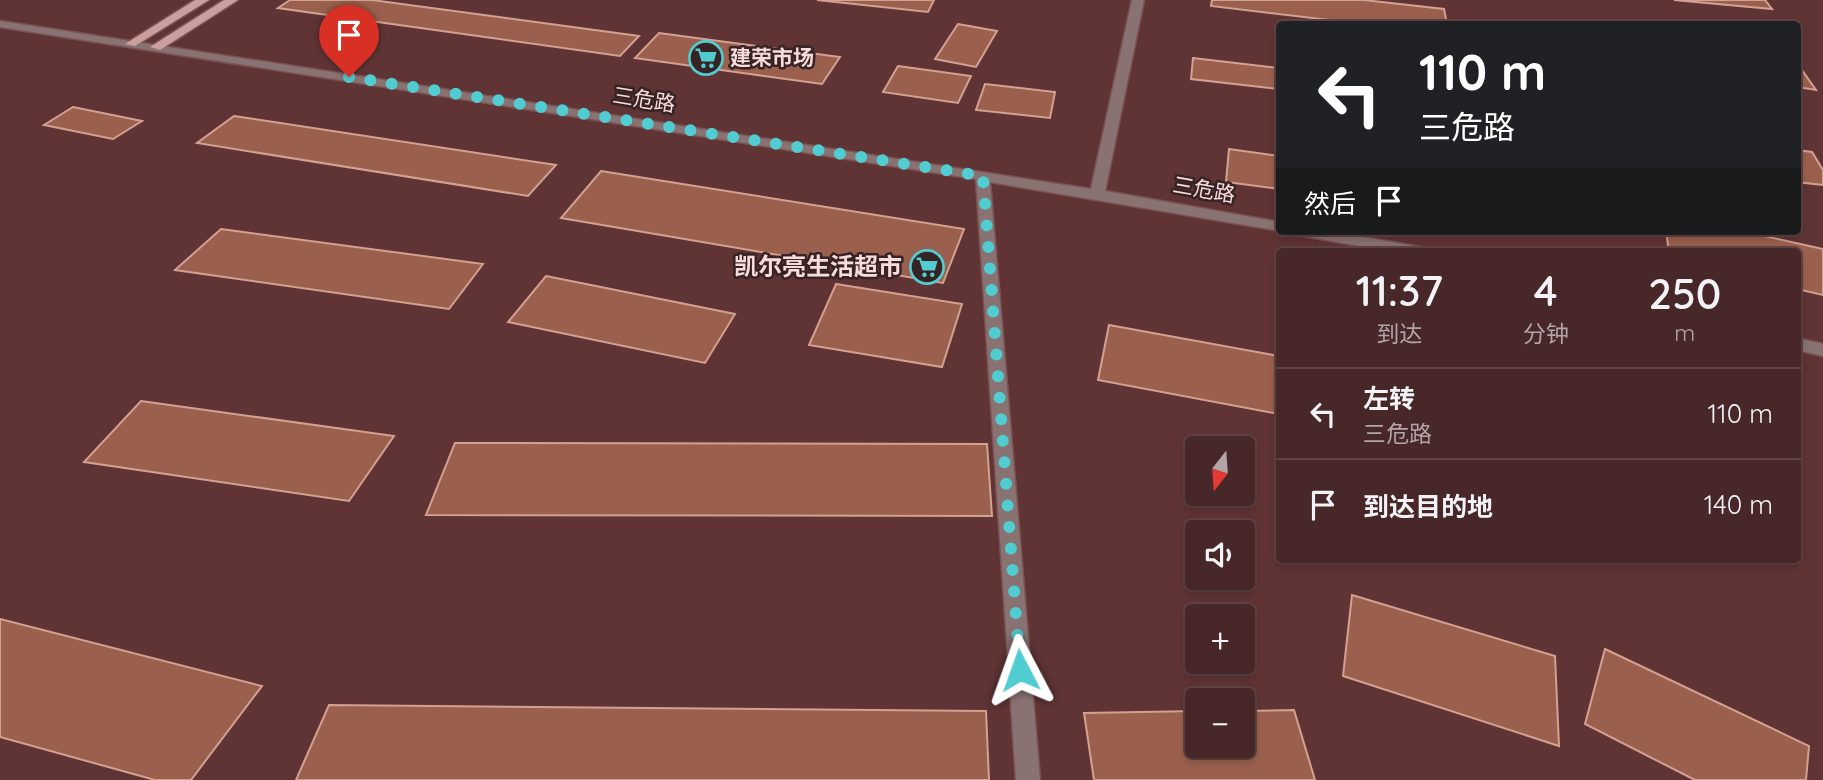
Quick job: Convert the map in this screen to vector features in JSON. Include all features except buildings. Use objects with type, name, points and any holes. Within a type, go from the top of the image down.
[{"type":"main road","points":[[131,44],[203,0]]},
{"type":"main road","points":[[156,47],[232,0]]},
{"type":"street","points":[[1097,194],[1138,0]]},
{"type":"street","name":"三危路","points":[[0,24],[1097,194],[1276,226]]},
{"type":"street","points":[[983,176],[1028,780]]},
{"type":"street","points":[[1325,235],[1398,248]]},
{"type":"street","points":[[1801,345],[1823,350]]},
{"type":"place","name":"建荣市场","points":[[706,58]]},
{"type":"place","name":"凯尔亮生活超市","points":[[927,267]]},
{"type":"route","points":[[349,77],[983,176],[1020,670]]}]
